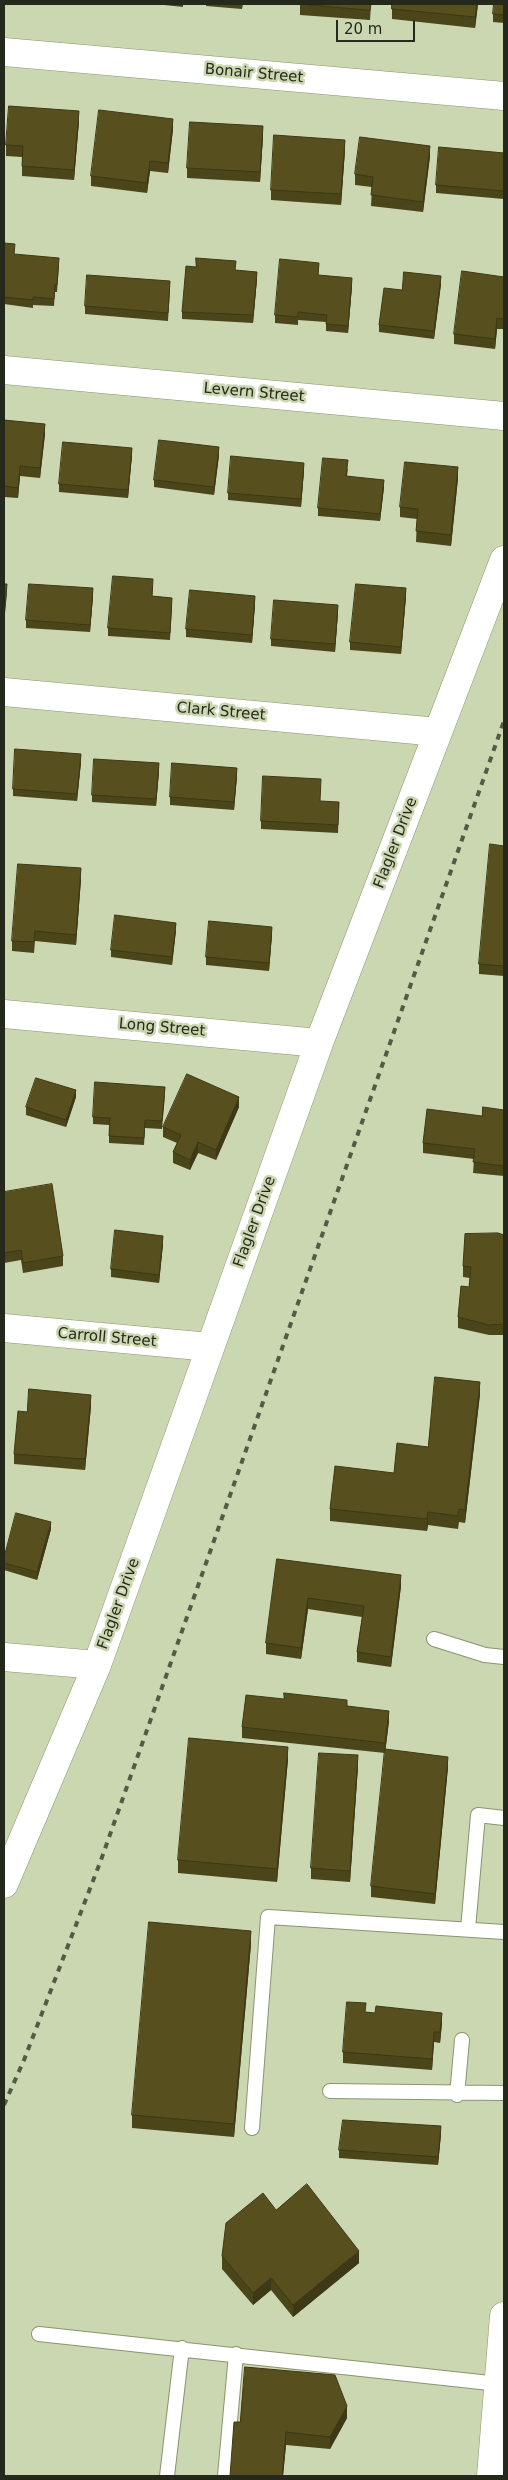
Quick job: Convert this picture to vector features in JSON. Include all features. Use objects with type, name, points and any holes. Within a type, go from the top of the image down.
[{"type":"street","name":"Bonair Street","points":[[4,52],[504,96]]},
{"type":"street","name":"Levern Street","points":[[4,370],[504,416]]},
{"type":"street","name":"Flagler Drive","points":[[4,1884],[97,1666],[319,1043],[504,560]]},
{"type":"street","name":"Clark Street","points":[[4,692],[438,732]]},
{"type":"street","name":"Long Street","points":[[4,1014],[319,1043]]},
{"type":"street","name":"Carroll Street","points":[[4,1328],[210,1347]]},
{"type":"street","points":[[4,1657],[97,1666]]},
{"type":"street","points":[[491,2476],[504,2316]]},
{"type":"lane","points":[[434,1639],[485,1655],[504,1657]]},
{"type":"lane","points":[[468,1929],[478,1815],[504,1818]]},
{"type":"lane","points":[[252,2128],[268,1917],[504,1932]]},
{"type":"lane","points":[[457,2094],[462,2040]]},
{"type":"lane","points":[[330,2091],[457,2094],[504,2093]]},
{"type":"lane","points":[[39,2334],[182,2348],[498,2384]]},
{"type":"lane","points":[[167,2476],[182,2348]]},
{"type":"lane","points":[[225,2476],[236,2354]]},
{"type":"building","points":[[300,4],[371,4],[370,10]]},
{"type":"building","points":[[392,4],[477,4],[475,17],[392,9]]},
{"type":"building","points":[[494,4],[504,4],[504,15],[493,14]]},
{"type":"building","points":[[9,106],[79,111],[74,170],[22,166],[23,146],[6,145]]},
{"type":"building","points":[[99,110],[173,119],[168,163],[150,161],[147,183],[91,176]]},
{"type":"building","points":[[190,122],[263,126],[260,172],[187,168]]},
{"type":"building","points":[[274,135],[345,140],[341,194],[271,190]]},
{"type":"building","points":[[360,137],[430,146],[423,202],[371,195],[373,177],[355,174]]},
{"type":"building","points":[[439,147],[504,153],[504,191],[436,185]]},
{"type":"building","points":[[4,243],[15,244],[14,254],[59,258],[54,299],[33,297],[33,300],[4,297]]},
{"type":"building","points":[[196,258],[236,261],[235,270],[257,272],[253,315],[182,312],[186,266],[196,267]]},
{"type":"building","points":[[280,259],[319,263],[318,275],[352,278],[348,326],[326,324],[327,315],[298,312],[298,317],[275,315]]},
{"type":"building","points":[[462,271],[504,277],[504,319],[497,318],[495,339],[454,334]]},
{"type":"building","points":[[404,272],[441,276],[434,331],[379,325],[384,288],[402,290]]},
{"type":"building","points":[[87,275],[170,281],[168,313],[85,306]]},
{"type":"building","points":[[4,420],[45,424],[40,468],[20,466],[18,488],[4,486]]},
{"type":"building","points":[[159,440],[219,447],[214,487],[154,480]]},
{"type":"building","points":[[63,442],[132,448],[128,490],[59,484]]},
{"type":"building","points":[[231,456],[304,463],[301,499],[228,493]]},
{"type":"building","points":[[323,458],[348,460],[346,476],[384,480],[380,514],[318,508]]},
{"type":"building","points":[[405,462],[458,467],[451,535],[416,531],[418,509],[400,507]]},
{"type":"building","points":[[113,576],[153,579],[152,596],[172,598],[170,633],[108,628]]},
{"type":"building","points":[[4,584],[7,584],[4,616]]},
{"type":"building","points":[[29,584],[93,588],[90,625],[26,620]]},
{"type":"building","points":[[356,584],[406,588],[401,647],[350,642]]},
{"type":"building","points":[[190,590],[255,596],[252,635],[186,629]]},
{"type":"building","points":[[274,600],[338,605],[335,644],[271,639]]},
{"type":"building","points":[[15,749],[81,754],[77,794],[13,789]]},
{"type":"building","points":[[94,759],[159,763],[156,799],[92,795]]},
{"type":"building","points":[[172,763],[237,768],[234,802],[170,797]]},
{"type":"building","points":[[263,776],[321,779],[320,801],[339,802],[338,825],[261,821]]},
{"type":"building","points":[[490,844],[504,846],[504,966],[479,964]]},
{"type":"building","points":[[18,864],[81,868],[76,935],[35,931],[34,942],[12,941]]},
{"type":"building","points":[[115,915],[176,923],[172,957],[111,950]]},
{"type":"building","points":[[209,921],[272,927],[269,963],[206,957]]},
{"type":"building","points":[[187,1074],[239,1097],[216,1150],[198,1142],[190,1160],[173,1152],[181,1135],[163,1127]]},
{"type":"building","points":[[36,1078],[76,1090],[66,1120],[26,1107]]},
{"type":"building","points":[[95,1082],[165,1087],[162,1121],[145,1120],[144,1138],[109,1136],[110,1118],[93,1117]]},
{"type":"building","points":[[483,1107],[504,1110],[504,1166],[473,1162],[475,1149],[423,1143],[427,1109],[482,1116]]},
{"type":"building","points":[[52,1184],[63,1256],[23,1263],[21,1250],[4,1253],[4,1192]]},
{"type":"building","points":[[115,1230],[163,1236],[159,1275],[111,1269]]},
{"type":"building","points":[[498,1233],[504,1235],[504,1324],[489,1325],[458,1317],[461,1286],[469,1287],[471,1267],[463,1266],[465,1234]]},
{"type":"building","points":[[435,1377],[480,1382],[465,1510],[459,1509],[458,1516],[428,1512],[427,1519],[330,1509],[335,1466],[394,1473],[397,1443],[428,1447]]},
{"type":"building","points":[[29,1389],[91,1395],[85,1459],[14,1454],[18,1411],[27,1412]]},
{"type":"building","points":[[16,1513],[51,1522],[37,1572],[4,1563]]},
{"type":"building","points":[[277,1559],[401,1575],[391,1657],[357,1652],[364,1606],[308,1598],[301,1648],[266,1643]]},
{"type":"building","points":[[284,1693],[347,1700],[347,1706],[389,1711],[385,1743],[242,1727],[246,1695],[284,1699]]},
{"type":"building","points":[[189,1738],[288,1747],[277,1869],[178,1860]]},
{"type":"building","points":[[385,1749],[448,1757],[435,1894],[371,1886]]},
{"type":"building","points":[[319,1753],[358,1755],[350,1871],[311,1868]]},
{"type":"building","points":[[149,1922],[251,1931],[234,2124],[132,2115]]},
{"type":"building","points":[[347,2002],[366,2003],[365,2012],[375,2013],[376,2006],[442,2013],[440,2032],[434,2032],[432,2059],[343,2052]]},
{"type":"building","points":[[343,2120],[441,2126],[438,2157],[339,2150]]},
{"type":"building","points":[[307,2184],[359,2251],[293,2305],[271,2278],[253,2293],[222,2256],[226,2223],[263,2193],[276,2210]]},
{"type":"building","points":[[245,2367],[335,2375],[347,2406],[330,2437],[286,2432],[282,2476],[230,2476],[234,2422],[240,2422]]},
{"type":"railway","points":[[4,2105],[24,2060],[101,1860],[504,721]]}]
